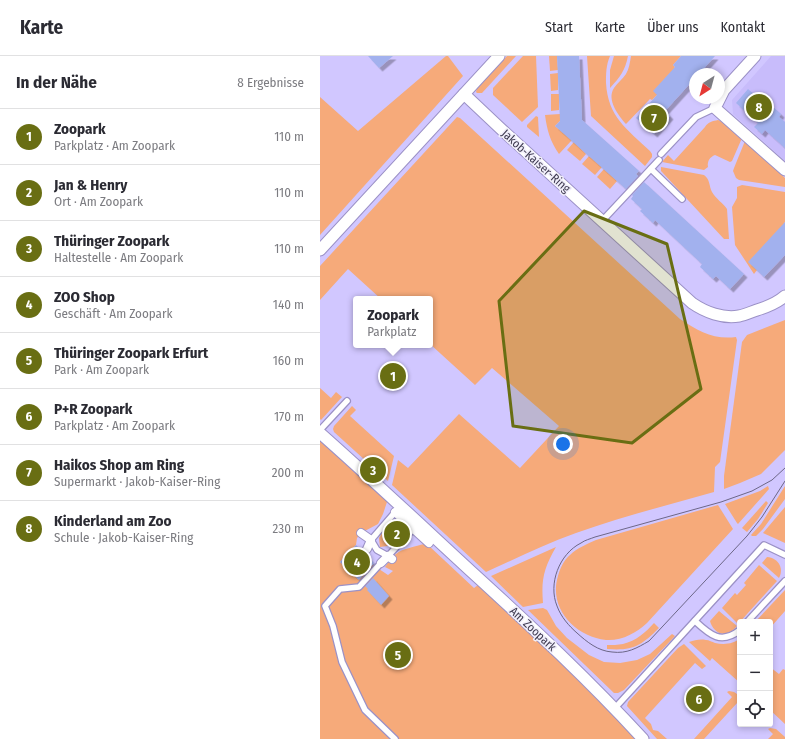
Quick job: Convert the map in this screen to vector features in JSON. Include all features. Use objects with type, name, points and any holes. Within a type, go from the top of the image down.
[{"type":"street","points":[[320,250],[498,56]]},
{"type":"street","points":[[755,56],[724,90],[715,108],[785,170]]},
{"type":"street","name":"Jakob-Kaiser-Ring","points":[[464,94],[692,303],[701,309],[730,317],[739,316],[769,306],[785,296]]},
{"type":"street","name":"Am Zoopark","points":[[320,431],[416,526],[518,613],[615,708],[643,739]]},
{"type":"street","name":"Am Zoopark","points":[[416,526],[429,543]]},
{"type":"street","points":[[361,533],[370,540],[367,549]]},
{"type":"street","points":[[381,563],[390,557]]},
{"type":"lane","points":[[662,154],[696,117],[715,108]]},
{"type":"lane","points":[[602,221],[659,160]]},
{"type":"lane","points":[[651,169],[682,199]]},
{"type":"lane","points":[[320,431],[347,401]]},
{"type":"lane","points":[[398,509],[370,540],[377,550],[390,557],[416,526]]},
{"type":"lane","points":[[615,708],[764,545],[785,555]]},
{"type":"lane","points":[[381,563],[359,587],[340,589],[322,604],[333,626],[342,662],[365,710],[395,739]]},
{"type":"lane","points":[[750,619],[785,581]]},
{"type":"lane","points":[[695,621],[712,636],[720,638],[737,632]]},
{"type":"highlighted area","points":[[584,211],[667,244],[701,389],[632,443],[513,426],[499,301]]},
{"type":"shaded area","points":[[446,56],[448,56],[463,76],[320,235],[320,97],[358,131]]},
{"type":"shaded area","points":[[507,56],[516,56],[482,93],[477,93],[477,88]]},
{"type":"shaded area","points":[[523,56],[536,56],[538,107],[522,122],[493,95],[493,88]]},
{"type":"shaded area","points":[[549,56],[557,56],[558,70],[550,71]]},
{"type":"shaded area","points":[[587,56],[610,56],[607,66],[606,83],[610,105],[626,129],[652,154],[652,157],[645,166],[591,116]]},
{"type":"shaded area","points":[[614,56],[628,56],[622,74],[610,88],[610,70]]},
{"type":"shaded area","points":[[631,56],[681,56],[673,65],[675,67],[657,95],[652,100],[650,99],[626,124],[614,108],[612,103],[612,93],[617,84],[625,76]]},
{"type":"shaded area","points":[[771,56],[785,56],[785,161],[733,114],[732,100]]},
{"type":"shaded area","points":[[558,73],[558,90],[551,91],[550,74]]},
{"type":"shaded area","points":[[551,94],[559,94],[559,110],[551,111]]},
{"type":"shaded area","points":[[560,114],[560,121],[555,126],[572,140],[559,154],[549,135],[545,115]]},
{"type":"shaded area","points":[[536,116],[538,117],[539,137],[527,127],[527,125]]},
{"type":"shaded area","points":[[457,117],[460,118],[680,319],[706,334],[728,338],[736,337],[737,340],[720,462],[715,467],[714,492],[593,527],[542,547],[486,572],[392,485],[398,460],[408,468],[459,414],[520,468],[559,426],[492,368],[475,385],[433,347],[433,296],[378,296],[348,269],[320,300],[320,266]]},
{"type":"shaded area","points":[[718,120],[725,123],[742,138],[732,161],[730,162],[715,155],[709,160],[708,167],[704,170],[662,162],[668,155],[674,161],[708,124],[712,121]]},
{"type":"shaded area","points":[[745,141],[785,178],[785,187],[739,180],[736,178],[733,171]]},
{"type":"shaded area","points":[[574,142],[586,154],[580,161],[567,150]]},
{"type":"shaded area","points":[[589,156],[602,167],[595,175],[582,164]]},
{"type":"shaded area","points":[[661,167],[704,175],[706,177],[715,197],[727,209],[729,239],[724,239],[661,171]]},
{"type":"shaded area","points":[[604,169],[617,181],[610,189],[597,177]]},
{"type":"shaded area","points":[[742,185],[785,192],[785,222],[754,274],[735,245],[732,207],[737,198],[737,187]]},
{"type":"shaded area","points":[[785,320],[785,450],[761,474],[724,489],[724,476],[742,342],[747,335]]},
{"type":"shaded area","points":[[320,388],[331,398],[336,392],[342,397],[321,420],[320,419]]},
{"type":"shaded area","points":[[352,406],[356,410],[350,416],[394,456],[388,481],[334,432],[334,426]]},
{"type":"shaded area","points":[[320,440],[389,502],[387,502],[378,524],[361,533],[357,538],[356,545],[340,562],[358,579],[373,565],[388,575],[393,571],[385,567],[398,552],[424,544],[428,545],[474,588],[478,585],[588,688],[637,739],[320,739]]},
{"type":"shaded area","points":[[768,486],[769,489],[738,524],[725,504],[760,491]]},
{"type":"shaded area","points":[[785,486],[785,499],[763,529],[756,536],[752,536],[751,535],[761,524]]},
{"type":"shaded area","points":[[766,501],[768,503],[758,519],[747,532],[742,528]]},
{"type":"shaded area","points":[[718,505],[733,529],[643,627],[623,638],[606,640],[595,638],[584,633],[567,619],[561,610],[557,599],[556,588],[558,576],[566,559],[582,546],[596,540]]},
{"type":"shaded area","points":[[785,507],[785,543],[763,533]]},
{"type":"shaded area","points":[[384,530],[396,530],[398,533],[396,540],[390,545],[380,547],[379,538]]},
{"type":"shaded area","points":[[556,547],[544,574],[542,587],[543,603],[523,607],[491,576]]},
{"type":"shaded area","points":[[767,557],[775,559],[779,564],[781,571],[779,578],[762,563]]},
{"type":"shaded area","points":[[759,565],[777,581],[743,619],[737,619],[737,623],[722,608],[735,593],[737,595],[746,585],[744,583]]},
{"type":"shaded area","points":[[785,590],[785,611],[773,625],[773,619],[758,619]]},
{"type":"shaded area","points":[[543,608],[547,610],[556,626],[567,638],[589,655],[604,662],[620,663],[637,660],[650,654],[672,634],[675,636],[624,690],[614,693],[528,610]]},
{"type":"shaded area","points":[[719,611],[737,626],[731,632],[722,634],[712,627],[710,621]]},
{"type":"shaded area","points":[[654,623],[659,628],[647,639],[636,646],[624,649],[607,649],[607,645],[628,643],[644,633]]},
{"type":"shaded area","points":[[708,640],[715,643],[725,644],[737,640],[737,680],[712,658],[710,661],[689,642]]},
{"type":"shaded area","points":[[684,644],[706,666],[702,669],[695,663],[645,718],[651,724],[653,730],[658,731],[667,739],[657,739],[627,706],[628,702],[678,648]]},
{"type":"shaded area","points":[[773,669],[779,674],[783,669],[785,670],[785,724],[773,713]]},
{"type":"shaded area","points":[[727,692],[734,692],[737,694],[737,703],[704,739],[694,739],[732,697]]},
{"type":"shaded area","points":[[768,729],[776,729],[785,737],[785,739],[768,739],[773,734]]},
{"type":"building","points":[[368,56],[393,56],[379,68]]},
{"type":"building","points":[[557,56],[579,56],[582,120],[639,171],[636,174],[638,176],[626,189],[555,126],[560,121]]},
{"type":"building","points":[[681,56],[715,56],[704,68],[689,68],[689,85],[665,111],[670,116],[654,134],[636,118],[657,95],[653,91],[675,67],[673,65]]},
{"type":"building","points":[[748,89],[771,109],[773,107],[781,114],[779,117],[785,122],[785,148],[765,130],[762,134],[754,127],[758,123],[736,103]]},
{"type":"building","points":[[644,182],[744,274],[730,289],[716,276],[713,279],[700,267],[702,264],[655,220],[653,223],[640,211],[642,209],[631,199],[633,196],[632,195]]},
{"type":"building","points":[[785,222],[785,255],[764,277],[748,262]]},
{"type":"building","points":[[356,545],[360,549],[362,556],[368,557],[374,563],[359,580],[340,562]]},
{"type":"building","points":[[373,578],[389,596],[381,605],[365,586]]},
{"type":"tram line","points":[[785,468],[772,480],[752,491],[721,502],[595,537],[584,541],[573,548],[561,562],[555,579],[555,597],[561,614],[574,630],[593,646],[602,650],[622,652],[636,648],[649,641],[747,536],[762,517],[785,481]]},
{"type":"place","name":"Kinderland am Zoo","points":[[759,107]]},
{"type":"place","name":"Haikos Shop am Ring","points":[[654,118]]},
{"type":"place","name":"Zoopark","points":[[393,376]]},
{"type":"place","name":"Thüringer Zoopark","points":[[373,470]]},
{"type":"place","name":"Jan & Henry","points":[[397,534]]},
{"type":"place","name":"ZOO Shop","points":[[357,562]]},
{"type":"place","name":"Thüringer Zoopark Erfurt","points":[[398,655]]},
{"type":"place","name":"P+R Zoopark","points":[[699,699]]}]
